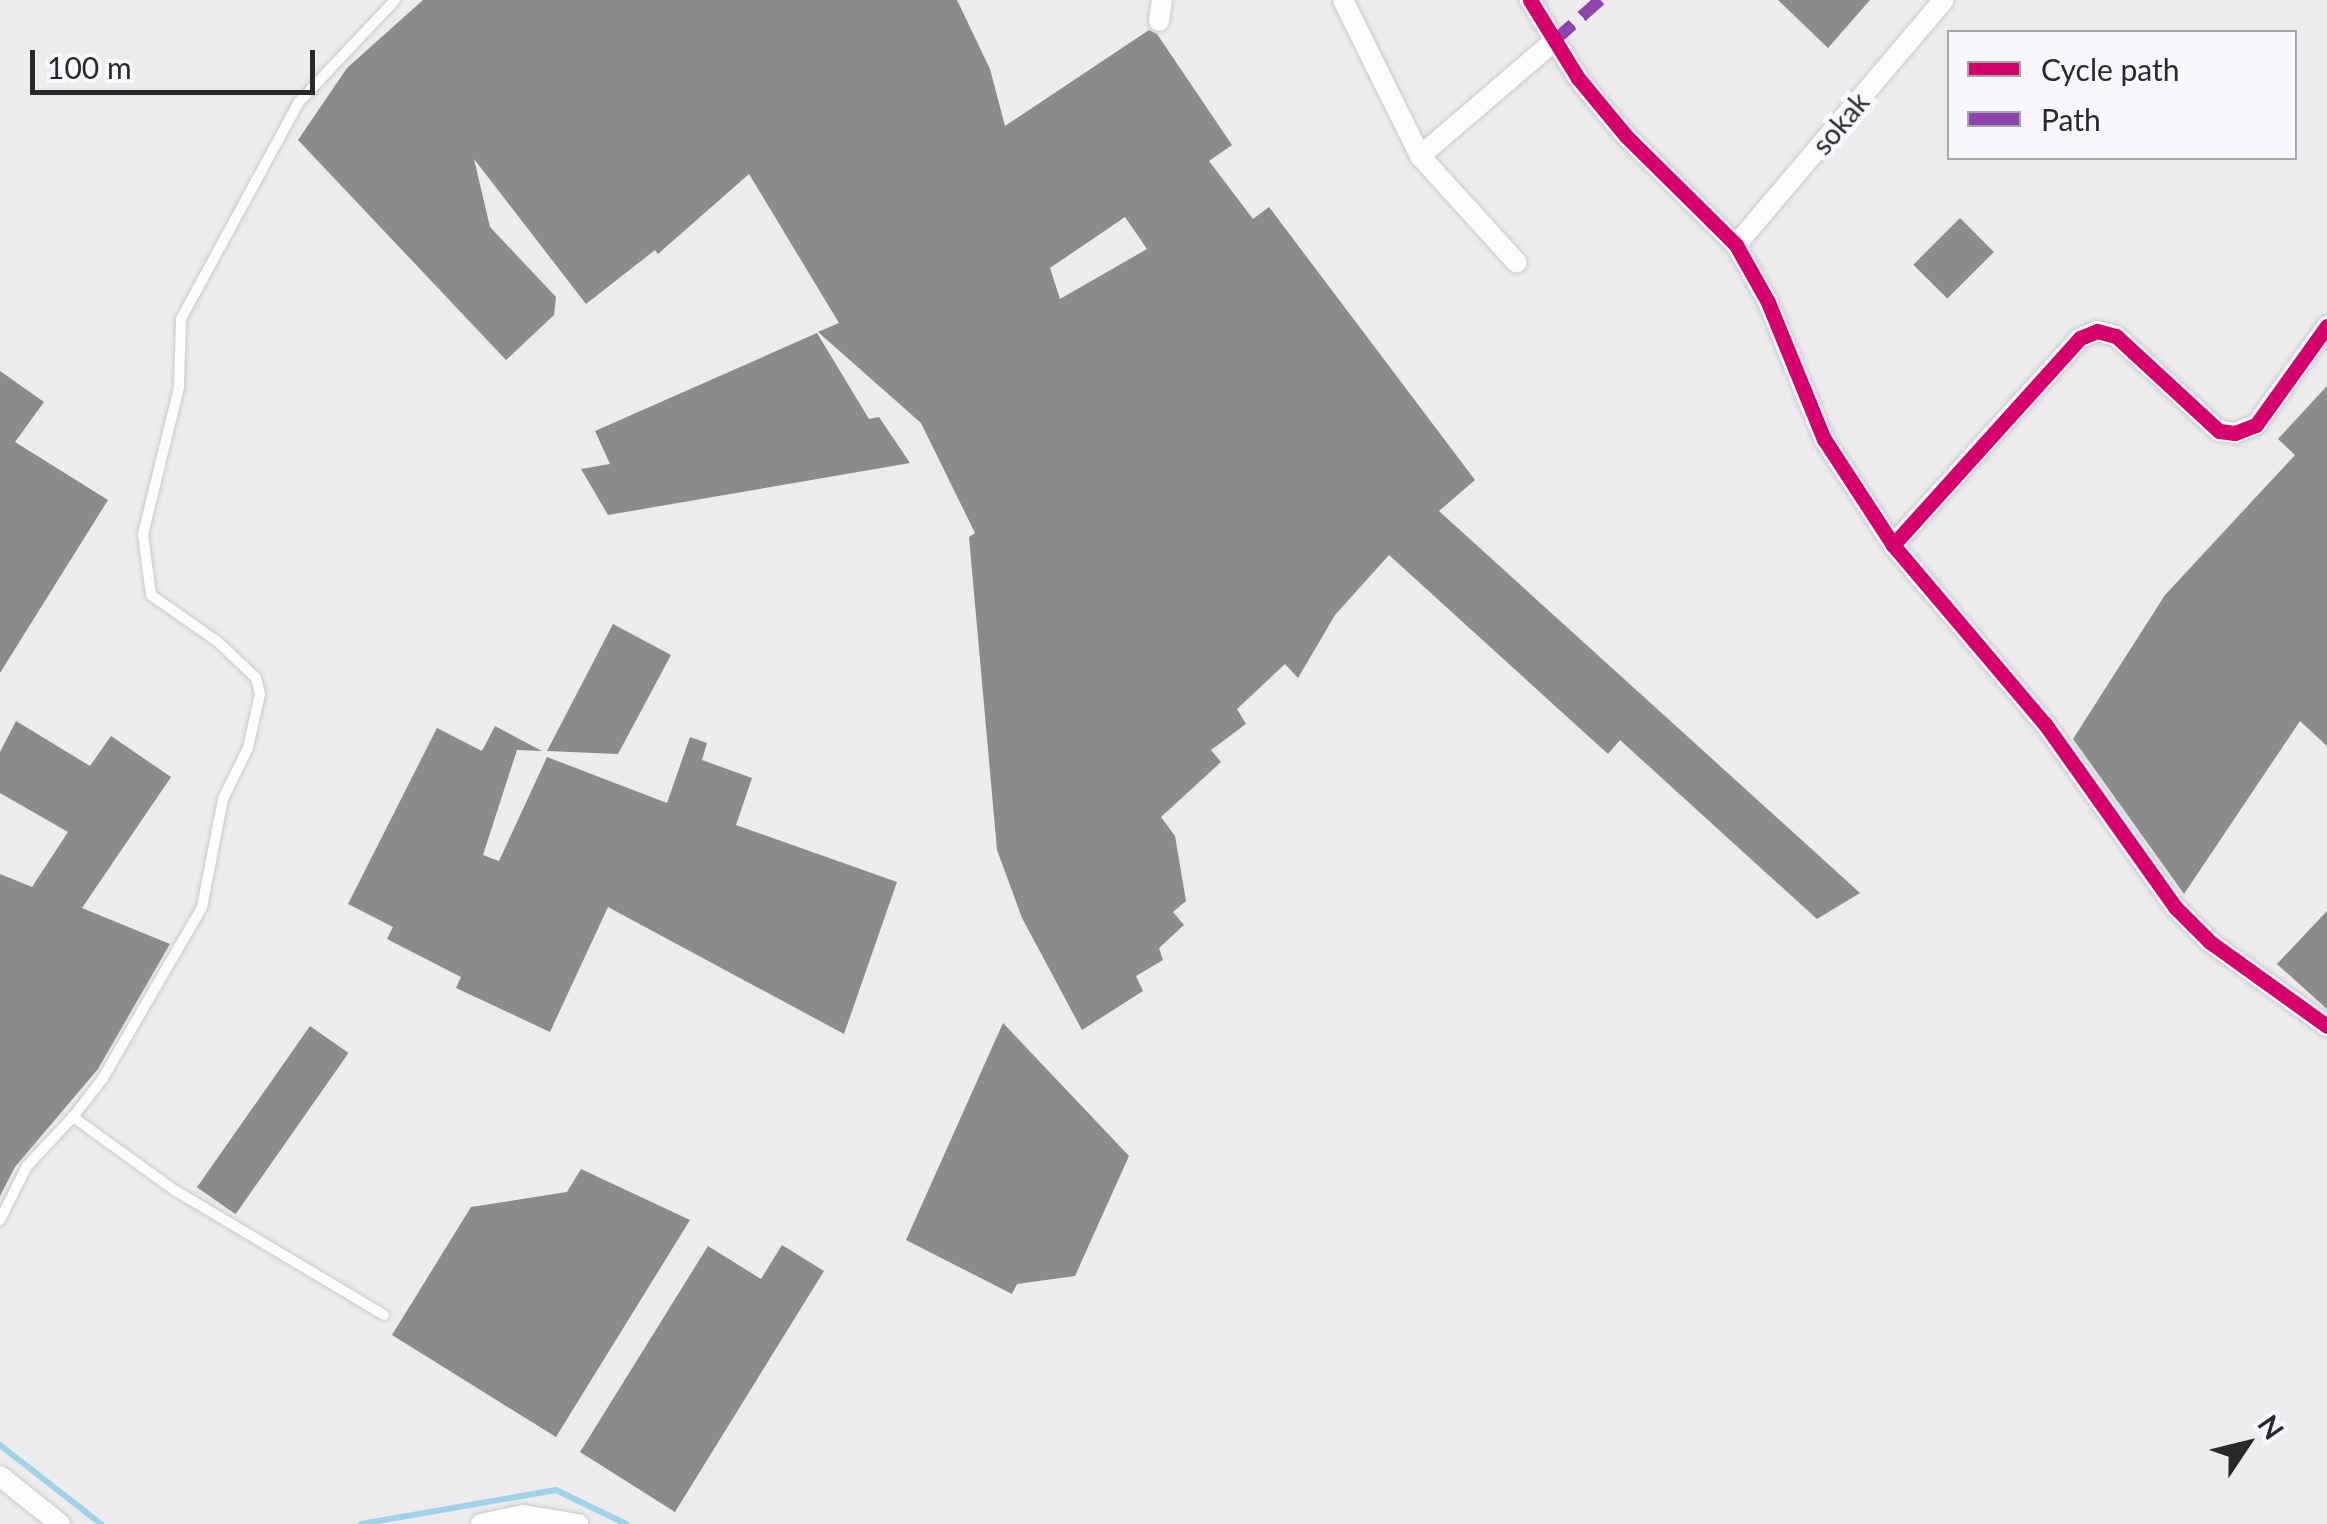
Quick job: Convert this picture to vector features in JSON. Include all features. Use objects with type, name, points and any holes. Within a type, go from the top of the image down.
[{"type":"street","points":[[1344,0],[1420,156],[1517,263]]},
{"type":"street","points":[[1530,0],[1554,41],[1626,136],[1736,245],[1768,302],[1824,439],[1892,545],[2045,724],[2175,907],[2210,942],[2327,1026]]},
{"type":"street","name":"sokak","points":[[1736,245],[1944,0]]},
{"type":"street","points":[[1420,156],[1554,41]]},
{"type":"street","points":[[1892,545],[2080,338],[2097,331],[2116,336],[2218,431],[2235,433],[2256,426],[2327,326]]},
{"type":"street","points":[[0,1476],[60,1524]]},
{"type":"street","points":[[481,1524],[523,1515],[578,1524]]},
{"type":"lane","points":[[0,1220],[28,1166],[103,1078],[202,906],[224,799],[248,748],[260,694],[256,678],[218,642],[151,595],[144,534],[179,387],[181,319],[299,102],[394,0]]},
{"type":"lane","points":[[73,1117],[174,1190],[384,1315]]},
{"type":"building","points":[[423,0],[957,0],[990,69],[1005,126],[1149,30],[1157,34],[1232,145],[1209,161],[1253,219],[1269,207],[1475,480],[1439,511],[1860,893],[1817,919],[1620,740],[1608,754],[1389,555],[1335,615],[1298,678],[1285,664],[1237,709],[1246,724],[1211,750],[1221,762],[1161,817],[1175,836],[1186,901],[1173,912],[1184,925],[1159,948],[1163,960],[1136,976],[1143,991],[1082,1030],[1022,918],[997,850],[969,537],[975,533],[921,423],[818,332],[839,323],[749,174],[658,254],[655,250],[586,304],[474,159],[490,227],[556,297],[554,315],[506,360],[298,140],[347,68]],"holes":[[[1125,217],[1147,249],[1060,299],[1050,268]]]},
{"type":"building","points":[[1778,0],[1870,0],[1828,48]]},
{"type":"building","points":[[1960,218],[1994,252],[1947,299],[1913,265]]},
{"type":"building","points":[[817,333],[869,419],[879,417],[910,463],[608,515],[581,469],[610,464],[595,431]]},
{"type":"building","points":[[0,371],[44,402],[15,442],[108,500],[0,673]]},
{"type":"building","points":[[2327,386],[2327,746],[2300,721],[2184,894],[2073,739],[2165,595],[2295,455],[2278,439]]},
{"type":"building","points":[[613,624],[671,655],[618,754],[547,751]]},
{"type":"building","points":[[16,721],[90,766],[111,736],[171,777],[82,908],[170,944],[98,1069],[15,1167],[0,1196],[0,874],[32,887],[68,832],[0,793],[0,752]]},
{"type":"building","points":[[495,726],[542,751],[517,750],[483,855],[499,861],[547,757],[667,803],[690,737],[707,743],[702,760],[752,778],[736,825],[897,882],[844,1034],[608,907],[550,1032],[456,988],[461,977],[387,939],[393,927],[348,904],[437,728],[482,751]]},
{"type":"building","points":[[2327,911],[2327,1009],[2277,964]]},
{"type":"building","points":[[1003,1023],[1129,1156],[1075,1276],[1017,1284],[1012,1294],[906,1240]]},
{"type":"building","points":[[310,1026],[349,1053],[236,1214],[197,1187]]},
{"type":"building","points":[[581,1169],[690,1220],[556,1437],[392,1335],[471,1207],[567,1192]]},
{"type":"building","points":[[782,1245],[824,1271],[675,1512],[580,1452],[708,1246],[761,1279]]},
{"type":"waterway","points":[[0,1445],[101,1524]]},
{"type":"waterway","points":[[361,1524],[556,1490],[626,1524]]},
{"type":"marked path","points":[[1554,41],[1600,0]]},
{"type":"cycle path","points":[[1530,0],[1578,78],[1626,136],[1736,245],[1768,302],[1824,439],[1893,545],[2045,724],[2175,907],[2210,942],[2327,1026]]},
{"type":"cycle path","points":[[1893,545],[2080,338],[2097,331],[2116,336],[2219,431],[2235,433],[2256,425],[2327,326]]}]
